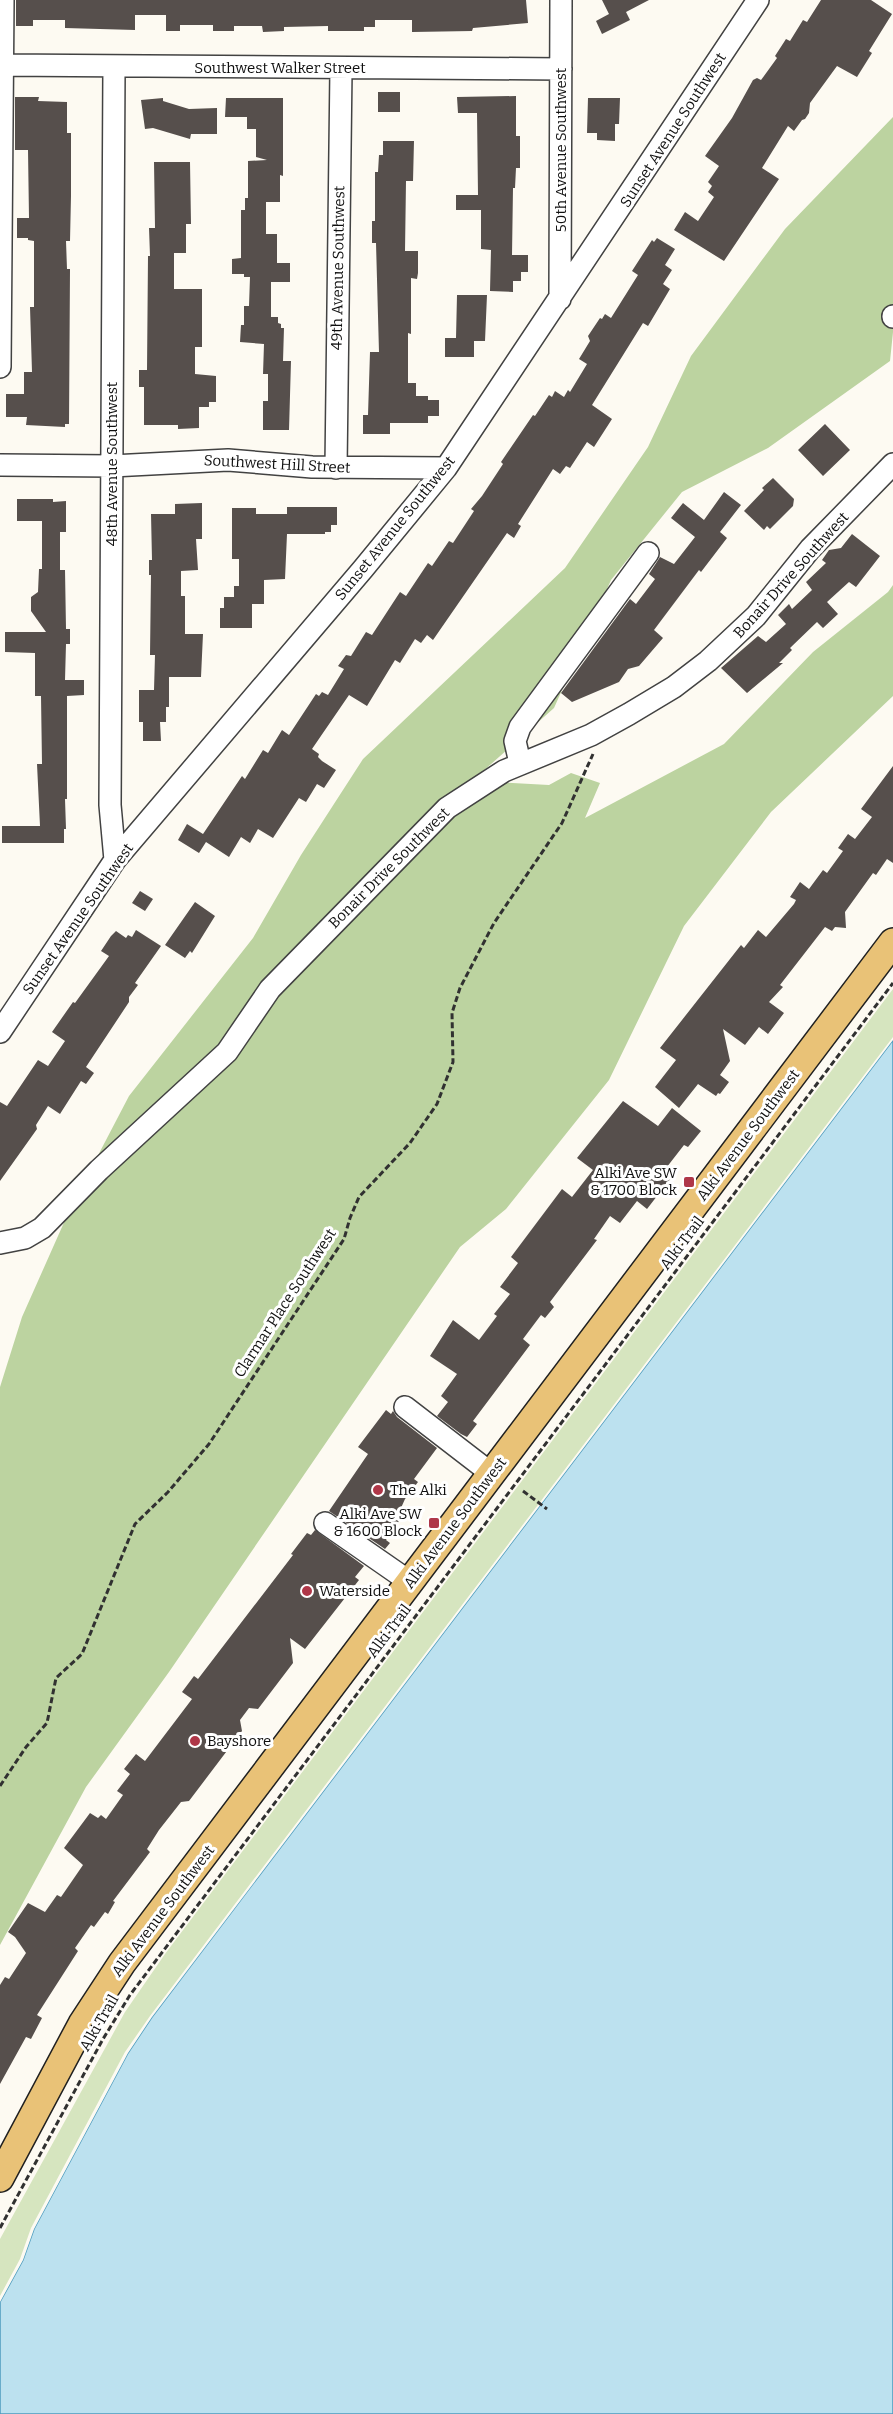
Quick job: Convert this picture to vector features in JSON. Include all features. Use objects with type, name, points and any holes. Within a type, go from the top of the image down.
[{"type":"main road","name":"Alki Avenue Southwest","points":[[0,2178],[82,2024],[122,1963],[893,942]]},
{"type":"street","points":[[0,367],[3,0]]},
{"type":"street","name":"50th Avenue Southwest","points":[[560,299],[561,0]]},
{"type":"street","name":"Sunset Avenue Southwest","points":[[0,1032],[115,860],[446,468],[758,0]]},
{"type":"street","name":"Southwest Walker Street","points":[[2,65],[561,69]]},
{"type":"street","name":"48th Avenue Southwest","points":[[114,67],[110,805],[115,860]]},
{"type":"street","name":"49th Avenue Southwest","points":[[336,468],[340,69]]},
{"type":"street","name":"Southwest Hill Street","points":[[0,465],[112,466],[228,459],[336,468],[446,468]]},
{"type":"street","name":"Bonair Drive Southwest","points":[[0,1243],[25,1238],[42,1228],[99,1170],[227,1052],[270,989],[447,808],[504,771],[591,735],[674,687],[708,661],[756,616],[810,549],[892,463]]},
{"type":"street","points":[[520,763],[515,741],[520,728],[648,553]]},
{"type":"street","points":[[405,1407],[492,1474]]},
{"type":"street","points":[[325,1523],[410,1582]]},
{"type":"path","name":"Clarmar Place Southwest","points":[[0,1785],[26,1747],[47,1723],[56,1678],[82,1654],[135,1524],[168,1491],[209,1444],[344,1239],[359,1197],[410,1143],[437,1104],[453,1062],[452,1013],[459,988],[494,923],[562,823],[593,755]]},
{"type":"path","name":"Alki Trail","points":[[0,2228],[103,2039],[136,1986],[893,983]]},
{"type":"path","points":[[523,1491],[547,1509]]},
{"type":"green space","points":[[893,117],[893,332],[890,361],[768,448],[682,492],[611,580],[554,708],[472,781],[549,785],[571,773],[600,783],[585,818],[724,744],[813,652],[888,592],[893,585],[893,696],[771,812],[684,926],[609,1080],[506,1209],[460,1247],[169,1672],[86,1787],[0,1945],[0,1387],[22,1317],[70,1209],[129,1096],[253,938],[301,855],[363,759],[565,568],[648,447],[691,356],[785,229]]},
{"type":"green space","points":[[893,989],[893,1040],[152,2017],[128,2053],[34,2229],[23,2260],[0,2302],[0,2239],[125,2012],[165,1954]]},
{"type":"water","points":[[893,1040],[893,2414],[0,2414],[0,2302],[23,2260],[34,2229],[128,2053],[152,2017]]},
{"type":"pier","points":[[893,1037],[893,1040],[152,2017],[128,2053],[34,2229],[23,2260],[0,2302],[0,2296],[20,2259],[31,2228],[125,2052],[150,2016]]},
{"type":"building","points":[[16,0],[526,0],[528,23],[473,28],[472,31],[412,32],[412,20],[375,20],[375,27],[364,27],[364,31],[328,31],[328,26],[284,27],[284,31],[263,32],[262,26],[234,26],[234,31],[213,31],[213,25],[180,25],[180,31],[166,31],[166,15],[135,15],[135,30],[65,28],[65,20],[33,20],[33,26],[16,26]]},
{"type":"building","points":[[602,0],[649,0],[626,12],[630,20],[602,34],[596,21],[609,14]]},
{"type":"building","points":[[821,0],[871,0],[892,14],[869,51],[872,53],[857,77],[837,66],[810,103],[809,113],[805,119],[794,131],[788,126],[762,168],[779,179],[724,261],[674,230],[685,212],[698,221],[714,197],[708,192],[712,186],[708,182],[719,166],[705,156],[732,118],[753,80],[757,78],[761,80],[777,58],[775,56],[786,39],[790,41],[803,20],[807,22]]},
{"type":"building","points":[[378,92],[400,92],[400,112],[378,112]]},
{"type":"building","points":[[516,96],[516,136],[520,136],[520,168],[516,168],[515,188],[513,188],[512,255],[528,255],[528,272],[521,272],[521,281],[513,281],[513,292],[490,291],[491,250],[481,249],[481,210],[456,210],[456,195],[478,195],[477,113],[458,113],[457,97]]},
{"type":"building","points":[[15,97],[39,97],[38,101],[67,102],[67,133],[71,133],[71,196],[70,241],[66,241],[67,269],[70,269],[69,424],[65,424],[65,427],[26,425],[27,417],[6,417],[6,394],[24,394],[24,372],[32,372],[30,307],[34,307],[34,241],[28,238],[17,238],[17,218],[29,218],[28,150],[15,150]]},
{"type":"building","points":[[163,98],[163,101],[189,109],[217,108],[217,134],[191,134],[190,139],[153,128],[145,129],[141,100]]},
{"type":"building","points":[[226,98],[283,98],[283,176],[280,175],[280,202],[266,202],[266,234],[277,234],[277,263],[290,263],[290,282],[271,282],[271,317],[278,317],[278,323],[281,324],[281,328],[284,328],[283,361],[291,361],[289,430],[263,430],[263,401],[268,401],[268,374],[263,374],[264,344],[240,342],[241,325],[244,325],[244,306],[249,306],[250,277],[244,277],[244,274],[232,274],[232,259],[241,258],[241,210],[245,210],[245,198],[248,198],[248,161],[267,160],[256,157],[256,129],[247,129],[247,117],[225,117]]},
{"type":"building","points":[[588,98],[620,98],[619,124],[615,124],[615,141],[597,140],[597,133],[587,133]]},
{"type":"building","points":[[383,141],[414,141],[413,181],[406,181],[405,251],[418,251],[418,273],[417,279],[411,278],[408,383],[416,383],[416,396],[428,396],[428,400],[439,400],[439,416],[428,416],[428,423],[390,423],[390,434],[363,434],[363,415],[368,415],[370,352],[379,352],[376,243],[372,243],[372,221],[375,221],[375,172],[378,172],[379,155],[383,155]]},
{"type":"building","points":[[154,162],[190,162],[191,224],[186,224],[186,253],[174,253],[174,289],[202,289],[202,347],[195,347],[195,374],[216,376],[216,402],[209,402],[209,407],[199,407],[199,428],[178,429],[178,425],[144,425],[144,387],[139,387],[139,370],[147,370],[149,228],[155,228]]},
{"type":"building","points":[[657,238],[675,249],[665,265],[672,270],[663,284],[670,289],[648,326],[643,323],[592,405],[612,419],[594,447],[587,442],[570,468],[566,466],[560,474],[553,469],[518,524],[521,526],[514,538],[507,533],[433,640],[427,635],[421,643],[415,639],[400,663],[395,660],[367,706],[349,695],[312,749],[319,754],[318,757],[322,761],[336,770],[324,788],[317,784],[306,802],[299,798],[273,838],[258,829],[250,843],[241,837],[229,857],[206,842],[199,853],[178,840],[187,824],[203,834],[242,776],[245,779],[263,750],[268,753],[282,730],[289,735],[316,694],[319,696],[322,692],[328,695],[344,669],[338,666],[346,655],[351,656],[366,632],[372,635],[400,592],[406,596],[428,563],[432,566],[449,541],[453,543],[474,511],[471,509],[482,496],[503,464],[501,462],[533,415],[535,416],[549,395],[552,397],[555,391],[564,397],[568,390],[570,392],[587,364],[579,359],[590,341],[588,336],[605,314],[611,318],[638,275],[632,271],[652,240],[654,242]]},
{"type":"building","points":[[457,295],[487,295],[485,341],[474,341],[474,357],[445,357],[445,338],[456,338]]},
{"type":"building","points":[[825,424],[850,450],[823,476],[798,450]]},
{"type":"building","points":[[773,478],[794,499],[793,506],[770,529],[767,526],[764,530],[744,511]]},
{"type":"building","points":[[724,492],[741,505],[720,532],[727,538],[701,572],[699,570],[654,630],[663,638],[639,666],[628,669],[619,682],[572,702],[561,693],[630,599],[636,604],[655,579],[649,574],[660,557],[674,564],[695,537],[671,518],[683,503],[704,520]]},
{"type":"building","points":[[17,499],[66,501],[66,532],[60,532],[60,570],[65,570],[66,629],[70,629],[70,644],[66,644],[65,680],[84,680],[84,695],[67,696],[67,799],[65,799],[64,843],[2,843],[2,826],[40,826],[37,764],[42,764],[41,696],[35,696],[35,653],[5,652],[5,632],[46,632],[31,611],[31,597],[38,592],[39,569],[42,569],[42,521],[17,521]]},
{"type":"building","points":[[202,503],[202,539],[196,539],[198,570],[181,571],[181,596],[185,596],[185,634],[203,634],[201,677],[169,677],[169,707],[166,707],[166,722],[160,722],[161,741],[143,741],[143,722],[139,722],[139,690],[154,690],[155,655],[150,655],[151,514],[175,514],[175,504]]},
{"type":"building","points":[[287,507],[337,507],[337,525],[331,525],[331,532],[325,532],[325,534],[287,534],[285,579],[264,580],[264,604],[252,604],[252,628],[220,628],[220,608],[224,608],[224,597],[234,597],[234,586],[239,586],[239,559],[232,559],[232,508],[256,508],[256,514],[287,514]]},
{"type":"building","points":[[852,534],[880,556],[856,587],[849,582],[827,602],[838,614],[823,628],[817,622],[790,648],[792,650],[779,663],[783,663],[747,693],[721,668],[758,636],[766,642],[786,624],[778,615],[789,604],[792,609],[812,590],[806,582],[826,563],[822,560],[829,550],[841,548]]},
{"type":"building","points":[[893,766],[893,863],[887,859],[876,875],[873,873],[845,912],[846,928],[835,927],[832,931],[825,927],[780,985],[783,987],[769,1002],[784,1013],[768,1034],[759,1027],[745,1045],[723,1029],[730,1061],[720,1075],[729,1082],[720,1094],[716,1096],[698,1084],[679,1108],[655,1087],[676,1060],[660,1048],[741,945],[744,948],[758,930],[766,937],[794,904],[796,900],[790,897],[800,882],[809,889],[823,870],[827,873],[843,851],[838,848],[848,834],[855,839],[872,817],[861,809]]},
{"type":"building","points":[[140,891],[153,899],[145,911],[132,903]]},
{"type":"building","points":[[195,902],[215,916],[192,953],[190,951],[185,958],[165,945]]},
{"type":"building","points":[[136,930],[161,946],[135,983],[138,985],[129,997],[129,1002],[86,1067],[94,1073],[86,1084],[81,1081],[60,1114],[48,1106],[36,1125],[37,1129],[0,1181],[0,1102],[7,1106],[38,1060],[48,1066],[65,1041],[52,1032],[109,956],[101,951],[111,936],[116,931],[126,938],[128,935],[132,937]]},
{"type":"building","points":[[623,1101],[658,1126],[672,1108],[701,1131],[688,1147],[684,1145],[663,1172],[671,1178],[647,1209],[637,1201],[620,1223],[610,1216],[594,1239],[597,1240],[550,1302],[554,1307],[545,1318],[541,1315],[523,1339],[530,1345],[473,1421],[477,1424],[467,1437],[437,1416],[448,1402],[441,1396],[457,1374],[430,1356],[453,1320],[479,1340],[497,1316],[494,1314],[510,1294],[500,1287],[518,1263],[511,1257],[562,1189],[572,1197],[593,1170],[577,1158]]},
{"type":"building","name":"The Alki","points":[[386,1410],[391,1414],[393,1411],[397,1417],[437,1448],[414,1479],[418,1482],[405,1499],[401,1508],[402,1512],[396,1519],[399,1521],[386,1540],[390,1543],[385,1549],[329,1511],[368,1454],[358,1447]]},
{"type":"building","points":[[315,1530],[364,1566],[355,1577],[359,1580],[305,1649],[290,1638],[293,1663],[258,1709],[249,1708],[240,1720],[242,1731],[189,1801],[181,1802],[159,1830],[147,1849],[150,1852],[113,1901],[115,1902],[108,1914],[105,1912],[94,1927],[91,1925],[75,1948],[78,1951],[37,2015],[42,2018],[31,2039],[26,2037],[0,2084],[0,1985],[5,1977],[9,1979],[26,1953],[15,1937],[8,1932],[28,1903],[45,1912],[57,1895],[61,1897],[83,1865],[64,1848],[90,1813],[98,1818],[101,1815],[106,1819],[123,1795],[117,1791],[130,1774],[124,1769],[136,1754],[145,1761],[192,1699],[182,1692],[194,1676],[198,1679],[293,1555],[291,1554],[307,1533],[311,1535]]},
{"type":"place","name":"Alki Ave SW & 1700 Block","points":[[689,1182]]},
{"type":"place","name":"The Alki","points":[[378,1490]]},
{"type":"place","name":"Alki Ave SW & 1600 Block","points":[[434,1523]]},
{"type":"place","name":"Waterside","points":[[307,1591]]},
{"type":"place","name":"Bayshore","points":[[195,1741]]}]
